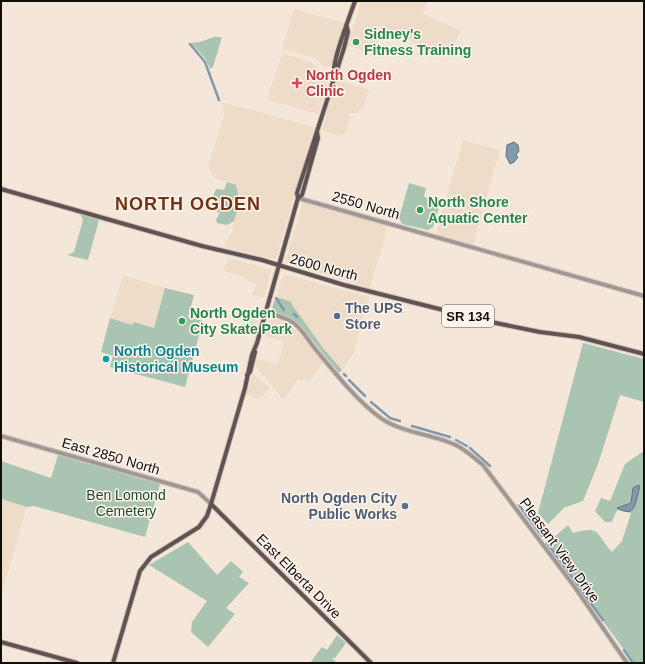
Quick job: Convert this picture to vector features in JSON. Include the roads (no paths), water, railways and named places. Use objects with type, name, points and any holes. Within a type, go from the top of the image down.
[{"type":"main road","points":[[113,663],[138,574],[149,559],[199,527],[211,504],[247,376],[250,372],[260,331],[298,198],[297,193],[344,48],[348,32],[347,27],[354,1]]},
{"type":"main road","points":[[298,198],[302,195],[318,138],[317,132]]},
{"type":"main road","name":"2600 North","points":[[1,190],[195,244],[262,260],[344,285],[490,322],[581,338],[644,354]]},
{"type":"main road","name":"East Elberta Drive","points":[[211,504],[371,663]]},
{"type":"main road","points":[[1,642],[77,663]]},
{"type":"street","name":"2550 North","points":[[298,198],[644,296]]},
{"type":"street","points":[[266,310],[274,315]]},
{"type":"street","points":[[265,315],[274,315]]},
{"type":"street","name":"Pleasant View Drive","points":[[274,315],[289,320],[297,326],[317,351],[365,404],[383,420],[400,427],[452,443],[470,454],[483,465],[574,586],[627,663]]},
{"type":"street","name":"East 2850 North","points":[[1,436],[198,492],[211,504]]},
{"type":"water","points":[[514,142],[518,145],[519,151],[516,155],[518,157],[510,164],[506,156],[507,145]]},
{"type":"water","points":[[639,485],[636,502],[632,510],[626,511],[617,508],[631,503],[633,488]]},
{"type":"waterway","points":[[190,44],[205,62],[219,100]]},
{"type":"waterway","points":[[276,298],[284,310]]},
{"type":"waterway","points":[[294,314],[297,317]]},
{"type":"waterway","points":[[349,380],[365,396]]},
{"type":"waterway","points":[[371,402],[390,418],[400,421]]},
{"type":"waterway","points":[[412,426],[450,437]]},
{"type":"waterway","points":[[456,440],[467,446]]},
{"type":"waterway","points":[[470,448],[490,466]]},
{"type":"waterway","points":[[519,505],[542,536]]},
{"type":"waterway","points":[[547,543],[603,620]]},
{"type":"waterway","points":[[624,650],[633,663]]},
{"type":"place","name":"Sidney's Fitness Training","points":[[356,42]]},
{"type":"place","name":"North Ogden Clinic","points":[[297,83]]},
{"type":"place","name":"North Shore Aquatic Center","points":[[420,210]]},
{"type":"place","name":"The UPS Store","points":[[337,316]]},
{"type":"place","name":"North Ogden City Skate Park","points":[[182,321]]},
{"type":"place","name":"North Ogden Historical Museum","points":[[106,359]]},
{"type":"place","name":"North Ogden City Public Works","points":[[405,506]]},
{"type":"district","name":"NORTH OGDEN","points":[[188,204]]},
{"type":"park label","name":"Ben Lomond Cemetery","points":[[126,504]]}]
